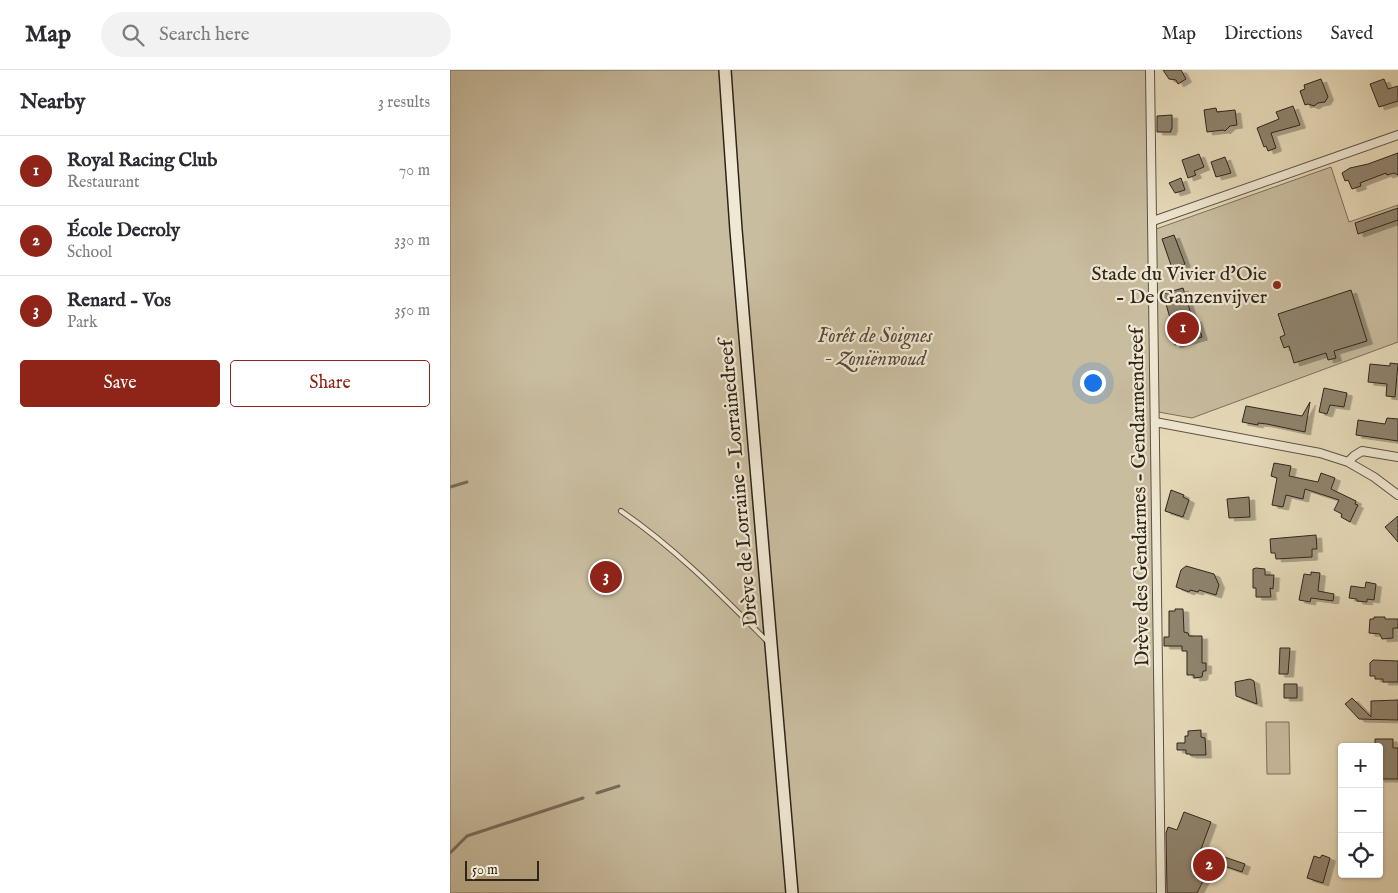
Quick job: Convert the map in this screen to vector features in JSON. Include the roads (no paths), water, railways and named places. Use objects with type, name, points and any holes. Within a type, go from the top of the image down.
[{"type":"main road","name":"Drève de Lorraine - Lorrainedreef","points":[[725,70],[736,230],[792,893]]},
{"type":"street","name":"Drève des Gendarmes - Gendarmendreef","points":[[1150,70],[1159,629],[1161,893]]},
{"type":"street","points":[[1153,221],[1398,135]]},
{"type":"street","points":[[1155,419],[1302,449],[1348,462],[1374,477],[1398,495]]},
{"type":"street","points":[[1348,462],[1362,451],[1398,457]]},
{"type":"lane","points":[[621,511],[642,525],[697,573],[771,644]]},
{"type":"waterway","points":[[450,487],[467,482]]},
{"type":"waterway","points":[[597,793],[619,786]]},
{"type":"waterway","points":[[450,853],[467,836],[583,798]]},
{"type":"place","name":"Stade du Vivier d'Oie - De Ganzenvijver","points":[[1277,285]]},
{"type":"place","name":"Royal Racing Club","points":[[1183,328]]},
{"type":"place","name":"Renard - Vos","points":[[606,577]]},
{"type":"place","name":"École Decroly","points":[[1209,865]]},
{"type":"park label","name":"Forêt de Soignes - Zoniënwoud","points":[[875,348]]}]
